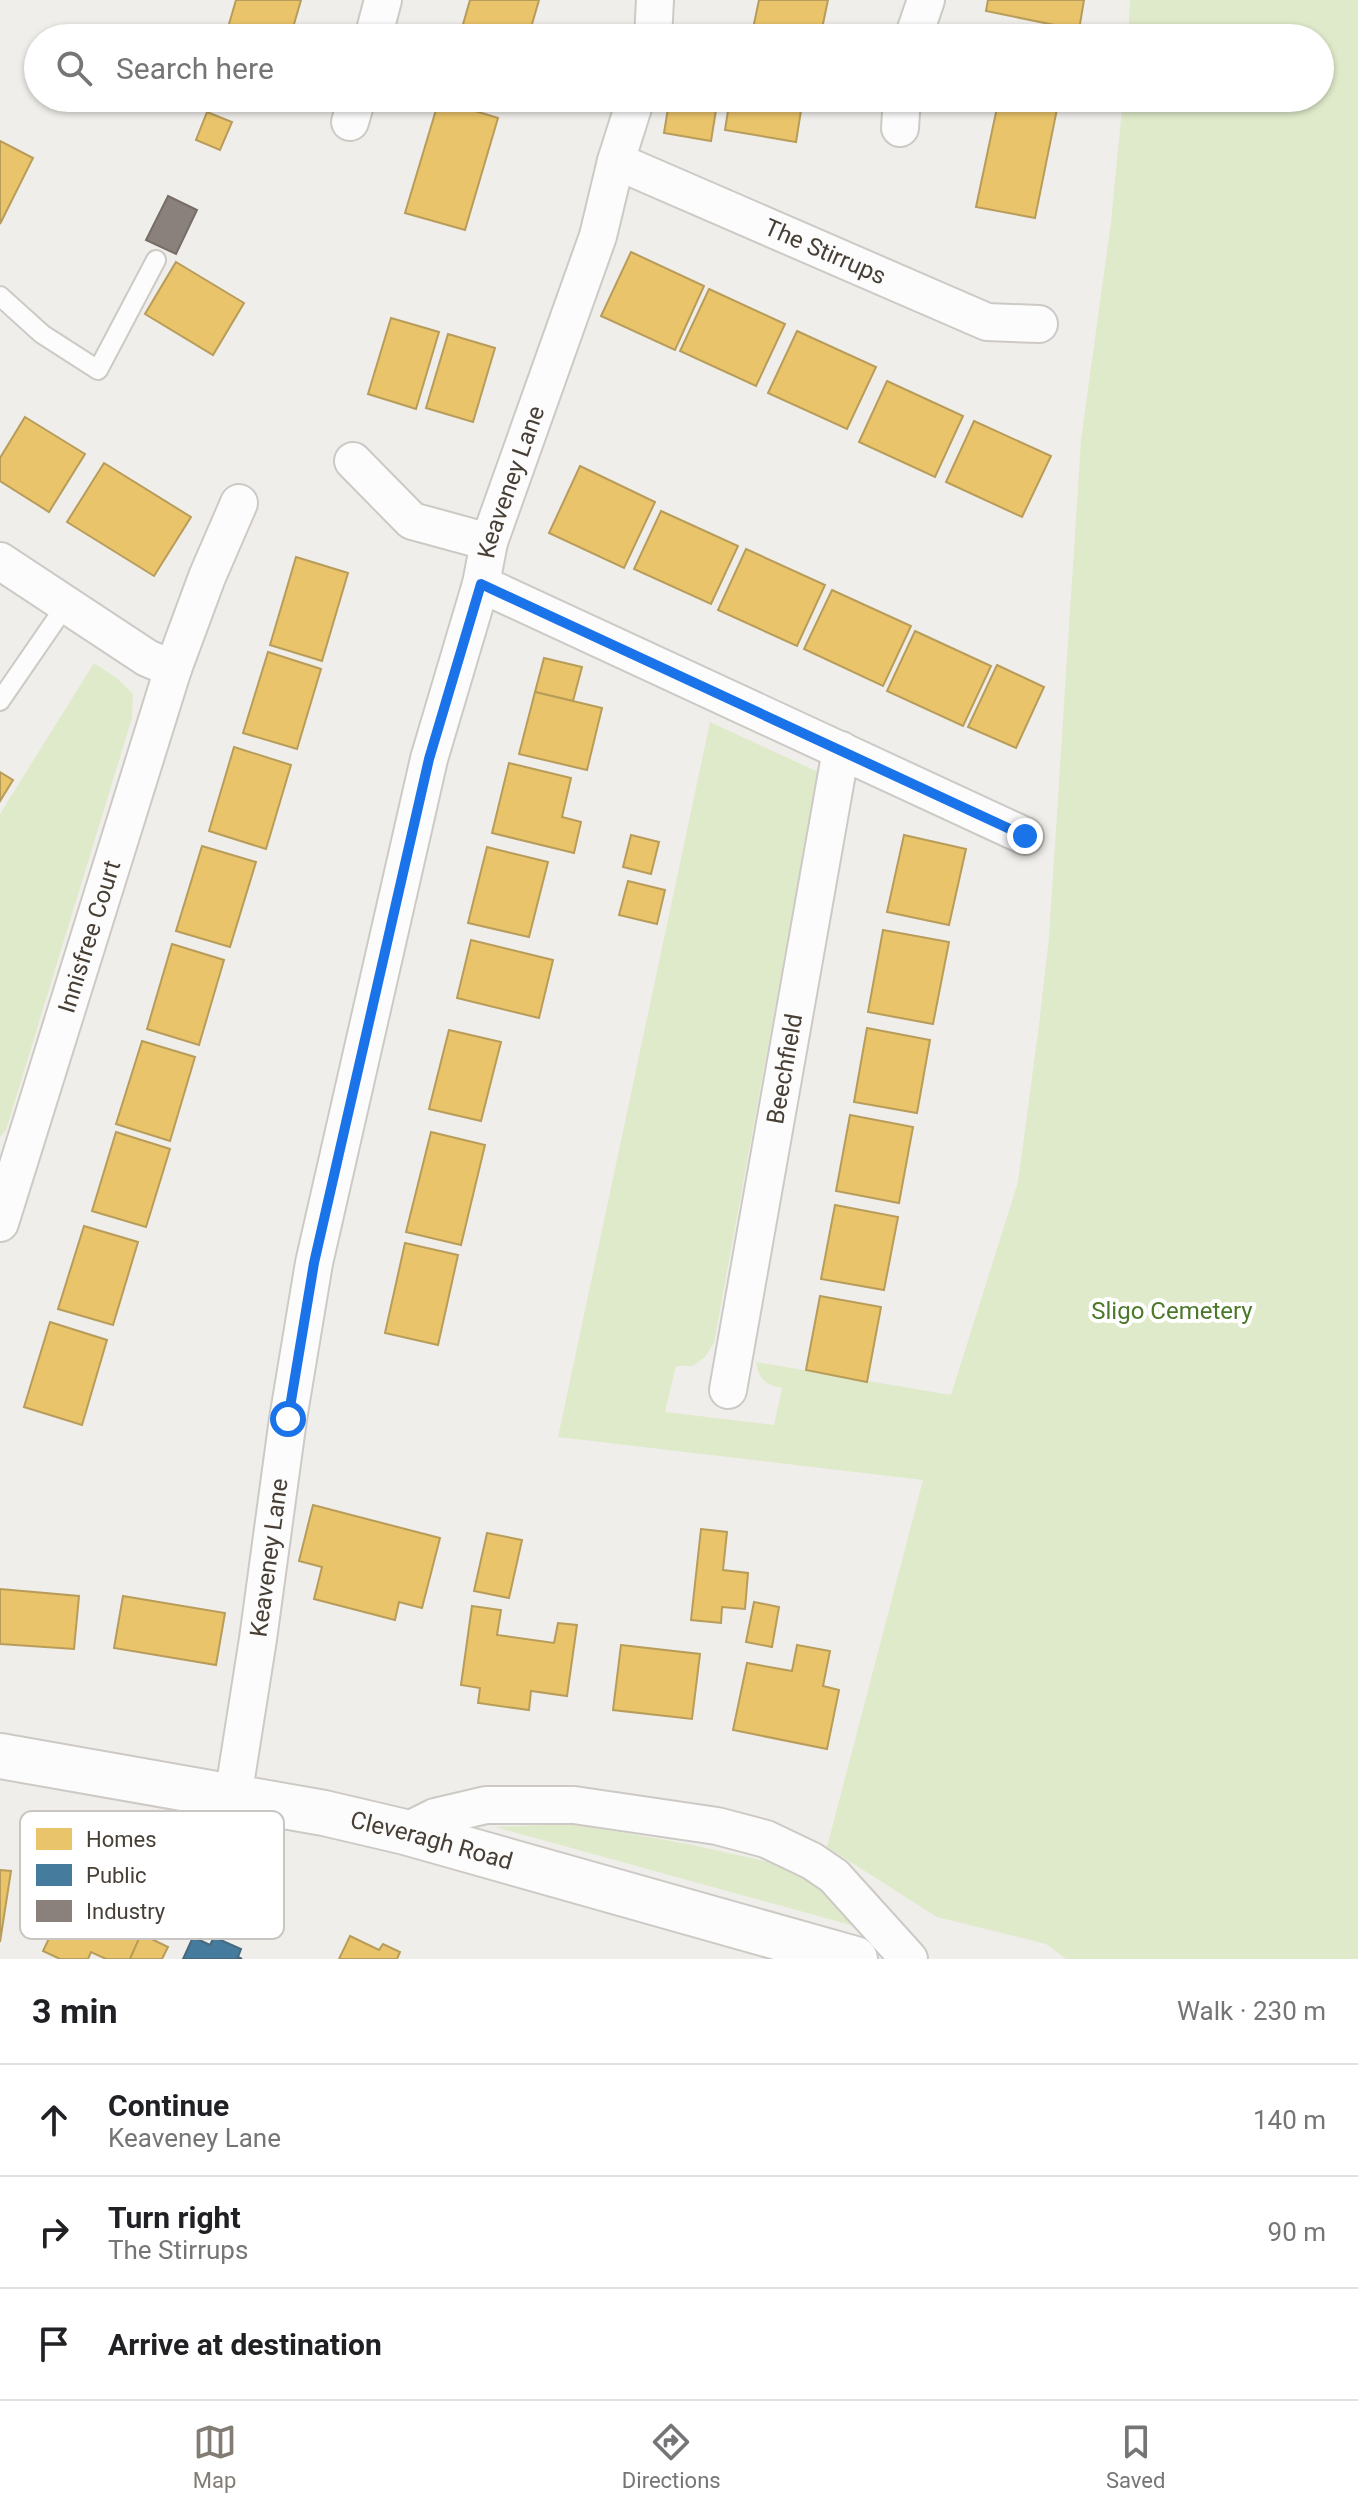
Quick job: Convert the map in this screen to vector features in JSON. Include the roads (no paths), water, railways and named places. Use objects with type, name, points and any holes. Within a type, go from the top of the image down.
[{"type":"street","points":[[377,24],[383,0]]},
{"type":"street","points":[[654,24],[655,0]]},
{"type":"street","points":[[918,24],[926,0]]},
{"type":"street","name":"Keaveney Lane","points":[[233,1797],[314,1263],[429,759],[481,584],[489,542],[598,236],[632,112]]},
{"type":"street","name":"The Stirrups","points":[[616,161],[987,322],[1039,324]]},
{"type":"street","points":[[353,461],[412,521],[489,542]]},
{"type":"street","name":"Innisfree Court","points":[[2,1209],[173,669],[239,503]]},
{"type":"street","points":[[0,561],[147,658],[173,669]]},
{"type":"street","points":[[481,584],[1025,836]]},
{"type":"street","name":"Beechfield","points":[[728,1390],[841,750]]},
{"type":"street","name":"Cleveragh Road","points":[[0,1756],[324,1813],[405,1832],[830,1956]]},
{"type":"street","points":[[405,1832],[435,1817],[486,1805],[574,1805],[717,1826],[766,1839],[812,1861],[834,1876],[909,1959]]},
{"type":"lane","points":[[0,296],[42,334],[98,370],[156,260]]},
{"type":"lane","points":[[0,701],[66,605]]},
{"type":"park label","name":"Sligo Cemetery","points":[[1172,1311]]}]
